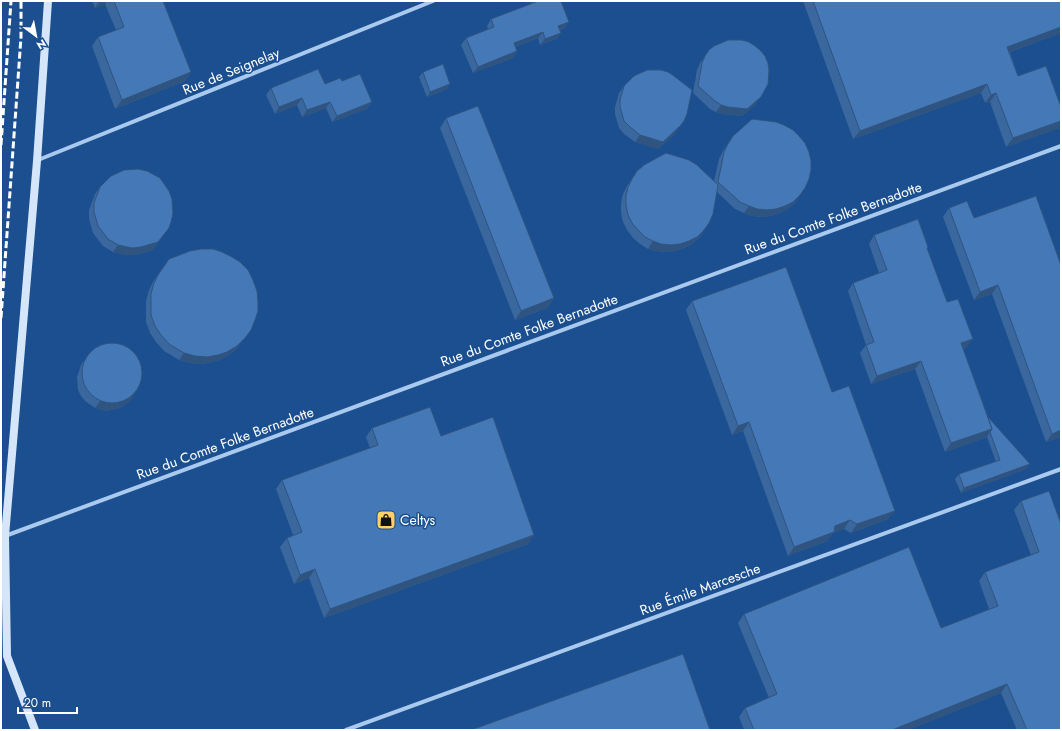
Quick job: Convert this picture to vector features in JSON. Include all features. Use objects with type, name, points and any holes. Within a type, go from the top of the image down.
[{"type":"street","points":[[35,730],[7,656],[5,536],[37,161],[48,1]]},
{"type":"street","name":"Rue de Seignelay","points":[[37,161],[433,1]]},
{"type":"street","name":"Rue du Comte Folke Bernadotte","points":[[5,536],[1061,146]]},
{"type":"street","name":"Rue Émile Marcesche","points":[[346,730],[1061,469]]},
{"type":"building","points":[[114,1],[163,1],[191,72],[122,100],[98,37],[124,27]]},
{"type":"building","points":[[535,1],[561,1],[569,22],[558,26],[561,33],[545,39],[543,32],[514,43],[517,51],[478,67],[466,38],[494,27],[491,19],[536,2]]},
{"type":"building","points":[[813,1],[1061,1],[1061,27],[1007,47],[1018,76],[1046,66],[1061,107],[1061,121],[1013,138],[996,93],[991,95],[987,84],[860,131]]},
{"type":"building","points":[[728,40],[742,40],[749,42],[760,50],[768,63],[768,84],[761,97],[747,109],[721,105],[698,86],[702,63],[705,56],[714,46]]},
{"type":"building","points":[[443,64],[450,84],[430,92],[423,72]]},
{"type":"building","points":[[318,69],[325,84],[340,78],[342,81],[360,74],[372,102],[337,116],[330,102],[307,110],[302,98],[279,107],[271,88]]},
{"type":"building","points":[[647,70],[661,70],[668,72],[692,90],[684,121],[663,142],[640,135],[624,121],[620,107],[620,100],[624,86],[634,76]]},
{"type":"building","points":[[478,106],[554,298],[521,311],[446,118]]},
{"type":"building","points":[[752,119],[776,122],[793,130],[805,143],[809,152],[811,170],[805,188],[793,202],[776,209],[757,209],[740,202],[718,182],[724,152],[728,144],[733,136]]},
{"type":"building","points":[[666,153],[689,160],[697,165],[718,185],[713,214],[704,230],[697,237],[689,241],[671,245],[661,244],[645,237],[632,223],[628,215],[626,205],[628,187],[637,171],[644,165]]},
{"type":"building","points":[[138,169],[147,171],[160,178],[169,191],[172,199],[173,214],[169,228],[158,242],[132,248],[118,245],[108,239],[98,226],[94,212],[94,203],[100,187],[111,176],[124,170]]},
{"type":"building","points":[[1036,196],[1061,265],[1061,430],[1052,434],[998,285],[980,292],[949,208],[967,201],[974,218]]},
{"type":"building","points":[[918,219],[947,302],[958,299],[973,339],[961,343],[992,429],[951,443],[921,361],[877,376],[866,345],[874,342],[853,283],[887,270],[874,235]]},
{"type":"building","points":[[213,249],[222,252],[240,262],[248,270],[253,280],[257,291],[258,302],[258,311],[255,320],[251,330],[245,338],[237,346],[227,352],[207,357],[184,353],[169,344],[155,326],[151,315],[151,294],[154,283],[169,259],[190,251]]},
{"type":"building","points":[[786,267],[832,392],[849,386],[895,511],[857,524],[850,520],[835,526],[834,532],[794,547],[749,422],[738,426],[692,301]]},
{"type":"building","points":[[106,343],[118,343],[129,348],[137,356],[142,367],[140,385],[129,398],[118,403],[106,403],[95,398],[87,390],[82,379],[82,367],[87,356],[95,348]]},
{"type":"building","points":[[430,407],[441,436],[493,417],[534,535],[330,609],[315,569],[300,575],[287,538],[302,532],[282,480],[378,445],[372,428]]},
{"type":"building","points":[[988,417],[1030,464],[964,488],[959,474],[1000,460],[990,432],[992,429]]},
{"type":"building","points":[[1049,491],[1061,524],[1061,730],[1027,730],[1007,684],[892,730],[754,730],[745,708],[777,694],[744,614],[909,547],[941,628],[998,606],[985,572],[1039,552],[1021,501]]},
{"type":"building","points":[[683,654],[710,730],[471,730]]},
{"type":"railway","points":[[1,145],[11,1]]},
{"type":"railway","points":[[1,318],[21,37],[21,1]]},
{"type":"place","name":"Celtys","points":[[386,520]]}]
